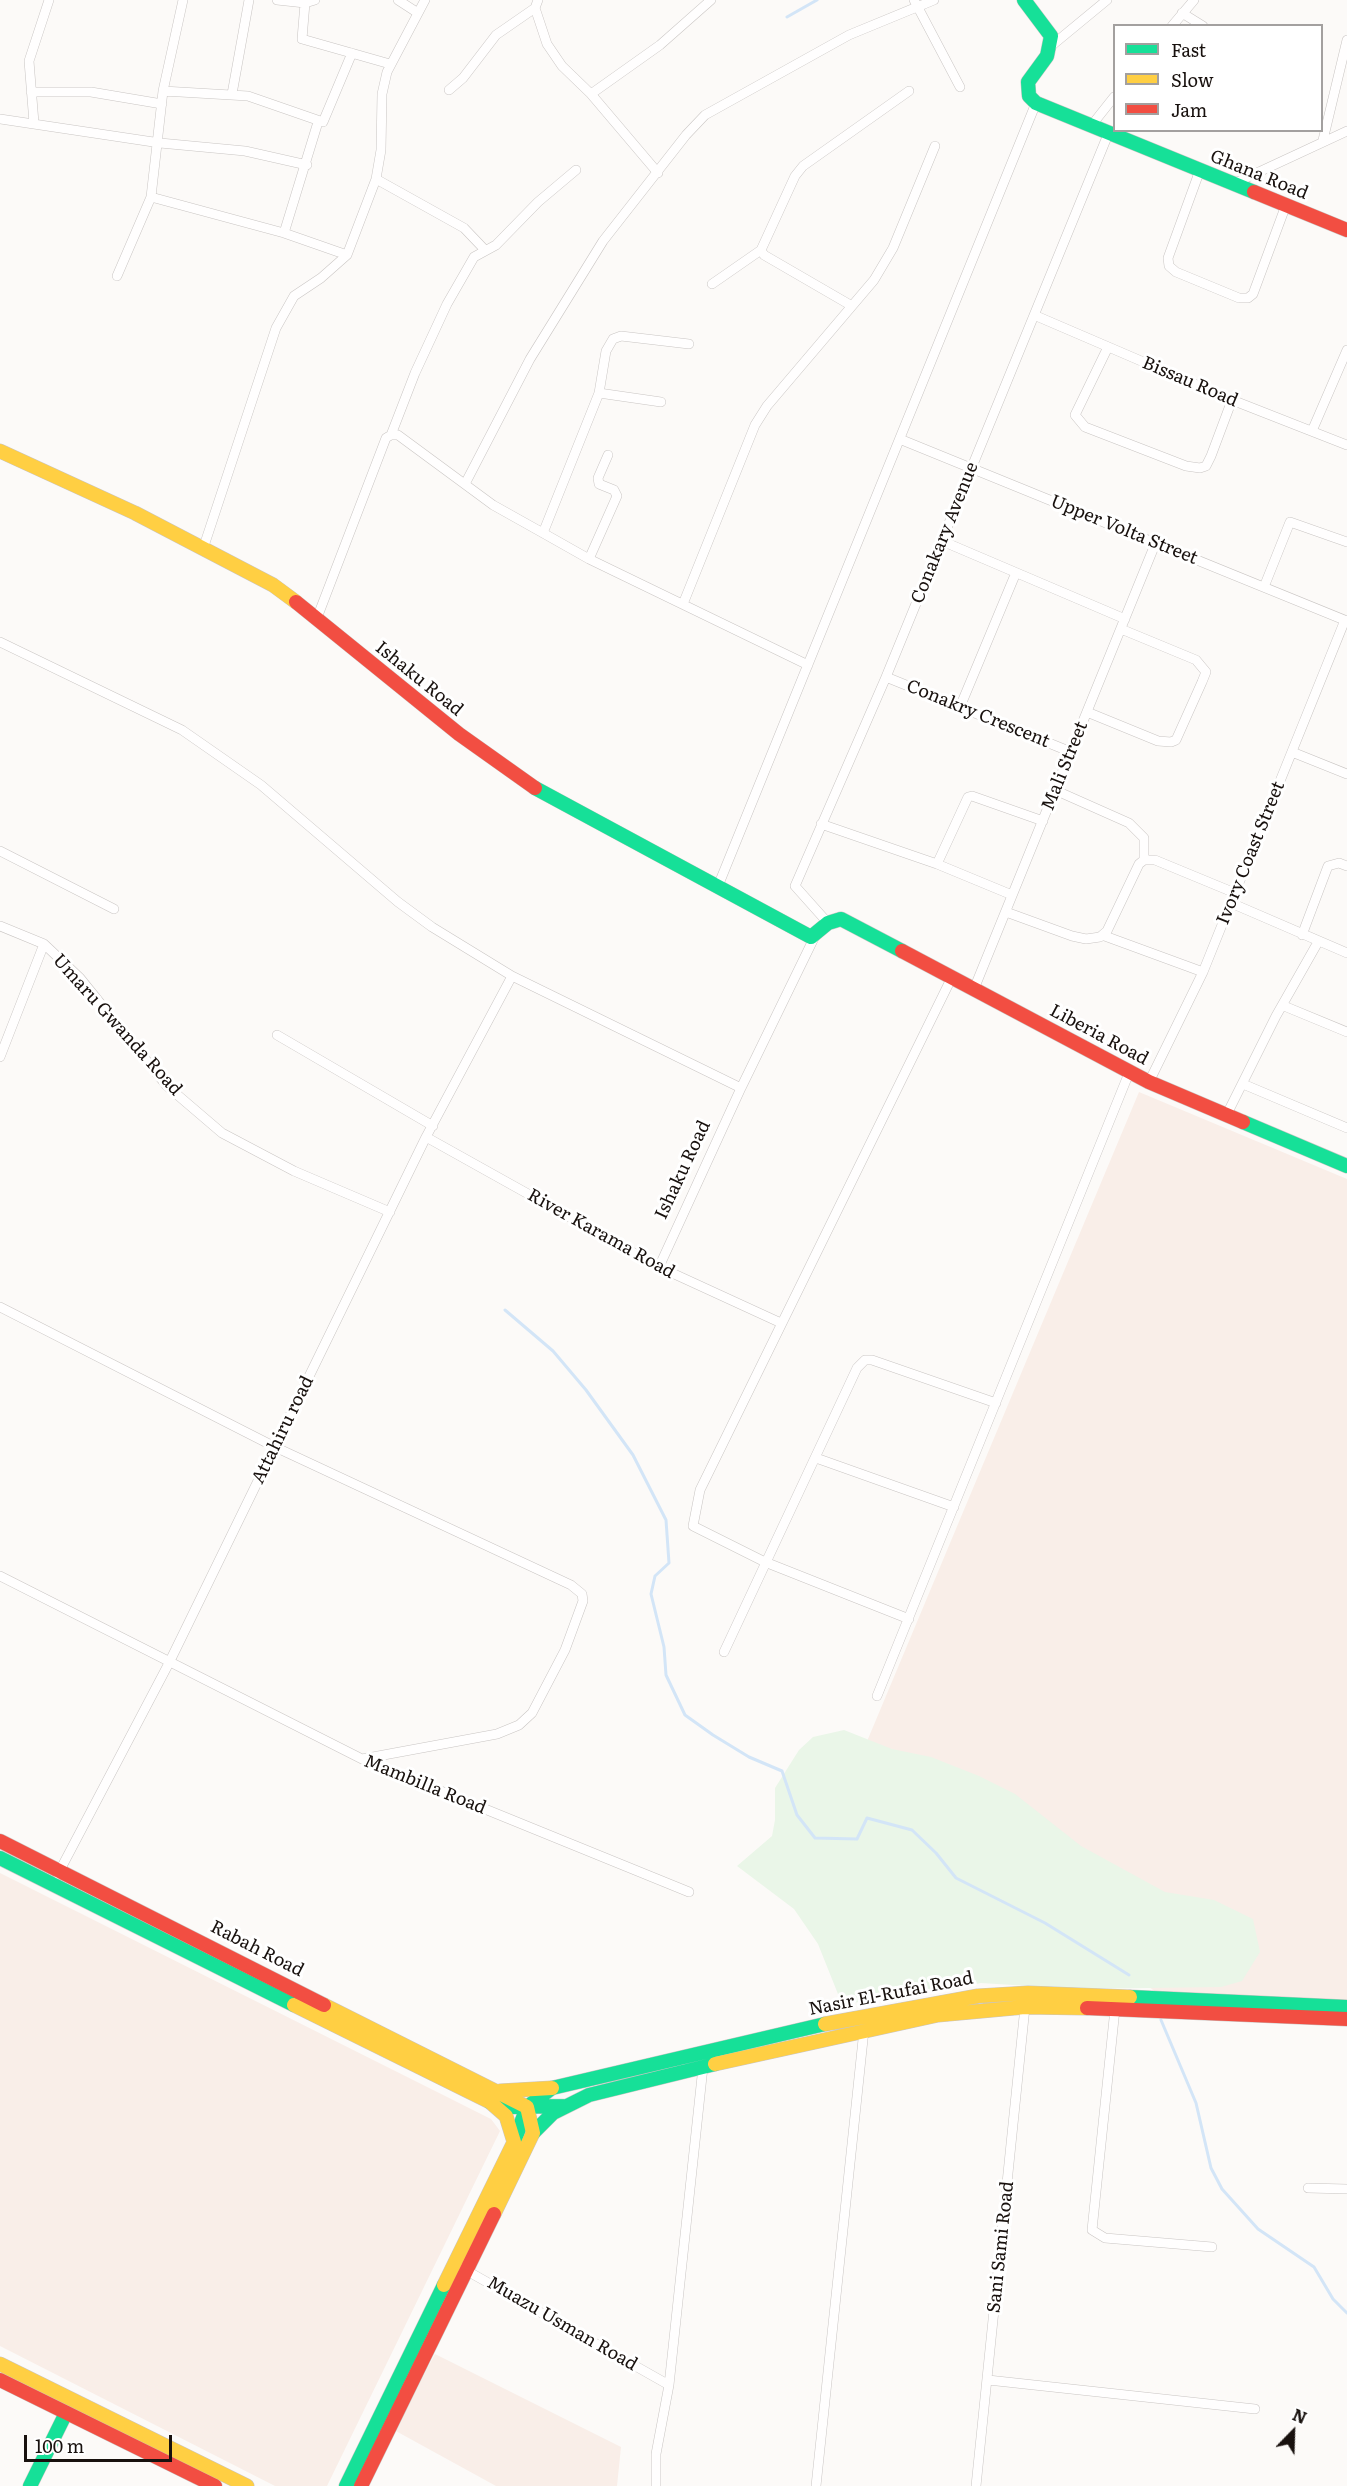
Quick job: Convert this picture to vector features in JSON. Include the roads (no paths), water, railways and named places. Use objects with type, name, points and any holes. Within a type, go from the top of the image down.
[{"type":"main road","points":[[1024,0],[1051,36],[1047,56],[1028,82],[1029,96],[1036,103]]},
{"type":"main road","name":"Ghana Road","points":[[1036,103],[1347,230]]},
{"type":"main road","name":"Ishaku Road","points":[[0,451],[135,513],[273,585],[318,618],[459,734],[528,784],[812,937],[835,921]]},
{"type":"main road","name":"Liberia Road","points":[[835,921],[952,977],[1149,1082],[1347,1166]]},
{"type":"main road","name":"Rabah Road","points":[[0,1841],[389,2044]]},
{"type":"main road","name":"Rabah Road","points":[[0,1858],[494,2096],[526,2107]]},
{"type":"main road","name":"Nasir El-Rufai Road","points":[[526,2107],[552,2088],[816,2026],[978,1995],[1028,1993],[1347,2019]]},
{"type":"main road","name":"Nasir El-Rufai Road","points":[[526,2107],[567,2106],[589,2095],[703,2067],[938,2015],[1025,2007],[1115,2009],[1347,2007]]},
{"type":"main road","points":[[514,2142],[506,2116],[494,2096],[552,2088]]},
{"type":"main road","points":[[346,2486],[533,2133],[553,2113],[567,2106]]},
{"type":"main road","points":[[526,2107],[533,2133]]},
{"type":"main road","points":[[361,2486],[461,2267],[514,2142],[526,2107]]},
{"type":"main road","points":[[0,2364],[247,2486]]},
{"type":"main road","points":[[0,2380],[215,2486]]},
{"type":"main road","points":[[30,2486],[66,2413]]},
{"type":"street","points":[[34,123],[29,62],[49,0]]},
{"type":"street","points":[[117,276],[152,198],[160,143],[164,91],[183,0]]},
{"type":"street","points":[[232,94],[249,0]]},
{"type":"street","points":[[277,0],[305,3],[315,0]]},
{"type":"street","points":[[398,0],[418,13]]},
{"type":"street","points":[[203,549],[276,328],[294,296],[321,278],[347,255],[376,179],[381,150],[382,94],[390,64],[425,0]]},
{"type":"street","points":[[591,94],[660,45],[711,0]]},
{"type":"street","points":[[465,484],[530,359],[603,241],[686,135],[705,115],[849,35],[916,3],[934,0]]},
{"type":"street","points":[[1050,47],[1107,0]]},
{"type":"street","points":[[1174,24],[1194,0]]},
{"type":"street","points":[[305,3],[302,39],[390,64]]},
{"type":"street","points":[[916,3],[960,87]]},
{"type":"street","points":[[449,90],[463,78],[496,35],[536,4],[547,44],[562,66],[591,94],[658,173]]},
{"type":"street","points":[[1182,13],[1200,24]]},
{"type":"street","points":[[1323,140],[1347,40]]},
{"type":"street","points":[[164,91],[248,96],[323,122],[352,53]]},
{"type":"street","points":[[712,284],[761,250],[795,176],[803,166],[909,91]]},
{"type":"street","points":[[31,92],[91,92],[162,104]]},
{"type":"street","points":[[1323,97],[1332,101]]},
{"type":"street","points":[[1091,126],[1113,98]]},
{"type":"street","points":[[718,886],[902,440],[1036,103]]},
{"type":"street","points":[[0,119],[160,143],[245,151],[307,165]]},
{"type":"street","points":[[284,233],[307,165],[318,122]]},
{"type":"street","points":[[1233,184],[1323,140],[1347,131]]},
{"type":"street","name":"Conakary Avenue","points":[[835,921],[795,886],[886,677],[1109,132]]},
{"type":"street","points":[[682,604],[754,425],[767,406],[874,280],[893,248],[934,146]]},
{"type":"street","points":[[391,435],[415,373],[447,304],[474,257],[496,245],[538,202],[576,170]]},
{"type":"street","points":[[1200,170],[1168,258],[1169,266],[1176,272],[1239,298],[1248,298],[1253,294],[1286,205]]},
{"type":"street","points":[[376,179],[464,228],[486,250]]},
{"type":"street","points":[[152,198],[284,233],[347,255]]},
{"type":"street","points":[[761,250],[764,255],[852,306]]},
{"type":"street","name":"Bissau Road","points":[[1034,315],[1232,400],[1347,445]]},
{"type":"street","points":[[543,533],[599,393],[606,351],[613,339],[621,336],[688,344]]},
{"type":"street","points":[[1108,347],[1075,415],[1085,427],[1186,466],[1200,468],[1206,466],[1211,456],[1232,400]]},
{"type":"street","points":[[1312,431],[1347,350]]},
{"type":"street","points":[[599,393],[661,402]]},
{"type":"street","points":[[318,618],[386,438],[398,435],[494,505],[589,559],[808,665]]},
{"type":"street","name":"Upper Volta Street","points":[[902,440],[1346,621]]},
{"type":"street","points":[[589,559],[617,496],[614,490],[599,483],[598,478],[608,455]]},
{"type":"street","points":[[1264,587],[1290,522],[1347,542]]},
{"type":"street","points":[[942,542],[1125,619]]},
{"type":"street","name":"Mali Street","points":[[974,989],[1156,542]]},
{"type":"street","points":[[960,707],[1015,574]]},
{"type":"street","name":"Ivory Coast Street","points":[[1149,1082],[1203,972],[1346,621]]},
{"type":"street","points":[[1087,712],[1158,741],[1171,742],[1176,740],[1202,682],[1206,672],[1201,664],[1121,629]]},
{"type":"street","points":[[0,642],[182,730],[261,785],[398,902],[432,927],[512,976],[741,1088]]},
{"type":"street","name":"Conakry Crescent","points":[[886,677],[1071,752]]},
{"type":"street","points":[[1292,752],[1347,774]]},
{"type":"street","points":[[1056,791],[1129,823],[1144,838],[1144,860]]},
{"type":"street","points":[[937,864],[968,797],[1043,820]]},
{"type":"street","points":[[821,824],[937,864],[1012,895]]},
{"type":"street","points":[[0,851],[114,909]]},
{"type":"street","points":[[1005,912],[1072,936],[1086,939],[1102,934],[1107,931],[1139,864],[1144,860],[1155,860],[1235,893]]},
{"type":"street","points":[[1302,935],[1328,866],[1339,863],[1347,866]]},
{"type":"street","points":[[1231,903],[1347,953]]},
{"type":"street","name":"Umaru Gwanda Road","points":[[0,926],[44,944],[80,978],[167,1086],[222,1133],[294,1171],[390,1212]]},
{"type":"street","points":[[1102,934],[1203,972]]},
{"type":"street","name":"Ishaku Road","points":[[659,1267],[741,1088],[815,936]]},
{"type":"street","points":[[1227,1114],[1276,1016],[1284,1006],[1318,942]]},
{"type":"street","points":[[0,1057],[44,944]]},
{"type":"street","name":"Attahiru road","points":[[53,1884],[169,1663],[426,1137],[512,976]]},
{"type":"street","points":[[909,1618],[765,1562],[693,1526],[700,1490],[781,1323],[837,1216],[952,977]]},
{"type":"street","points":[[1284,1006],[1347,1032]]},
{"type":"street","points":[[277,1035],[433,1126]]},
{"type":"street","points":[[877,1696],[1129,1072]]},
{"type":"street","points":[[1243,1084],[1347,1128]]},
{"type":"street","name":"River Karama Road","points":[[426,1137],[659,1267],[781,1323]]},
{"type":"street","points":[[0,1307],[275,1447],[571,1585],[582,1594],[583,1601],[565,1650],[532,1713],[519,1725],[497,1734],[362,1759]]},
{"type":"street","points":[[724,1652],[857,1368],[865,1360],[996,1403]]},
{"type":"street","points":[[816,1458],[954,1507]]},
{"type":"street","name":"Mambilla Road","points":[[0,1576],[362,1759],[689,1892]]},
{"type":"street","name":"Sani Sami Road","points":[[976,2486],[1025,2007]]},
{"type":"street","points":[[1115,2009],[1092,2230],[1105,2238],[1212,2247]]},
{"type":"street","points":[[816,2486],[864,2030]]},
{"type":"street","points":[[656,2486],[656,2454],[669,2385],[703,2067]]},
{"type":"street","points":[[1308,2188],[1347,2189]]},
{"type":"street","name":"Muazu Usman Road","points":[[461,2267],[669,2385]]},
{"type":"street","points":[[988,2380],[1255,2409]]},
{"type":"waterway","points":[[787,17],[817,0]]},
{"type":"waterway","points":[[505,1310],[553,1351],[586,1390],[633,1455],[666,1520],[669,1563],[655,1576],[651,1594],[664,1647],[666,1675],[685,1715],[749,1757],[782,1771],[797,1815],[815,1838],[857,1839],[867,1818],[912,1830],[936,1853],[956,1878],[1045,1923],[1129,1975]]},
{"type":"waterway","points":[[1161,2020],[1196,2103],[1211,2168],[1222,2189],[1258,2229],[1314,2267],[1333,2299],[1347,2313]]}]
